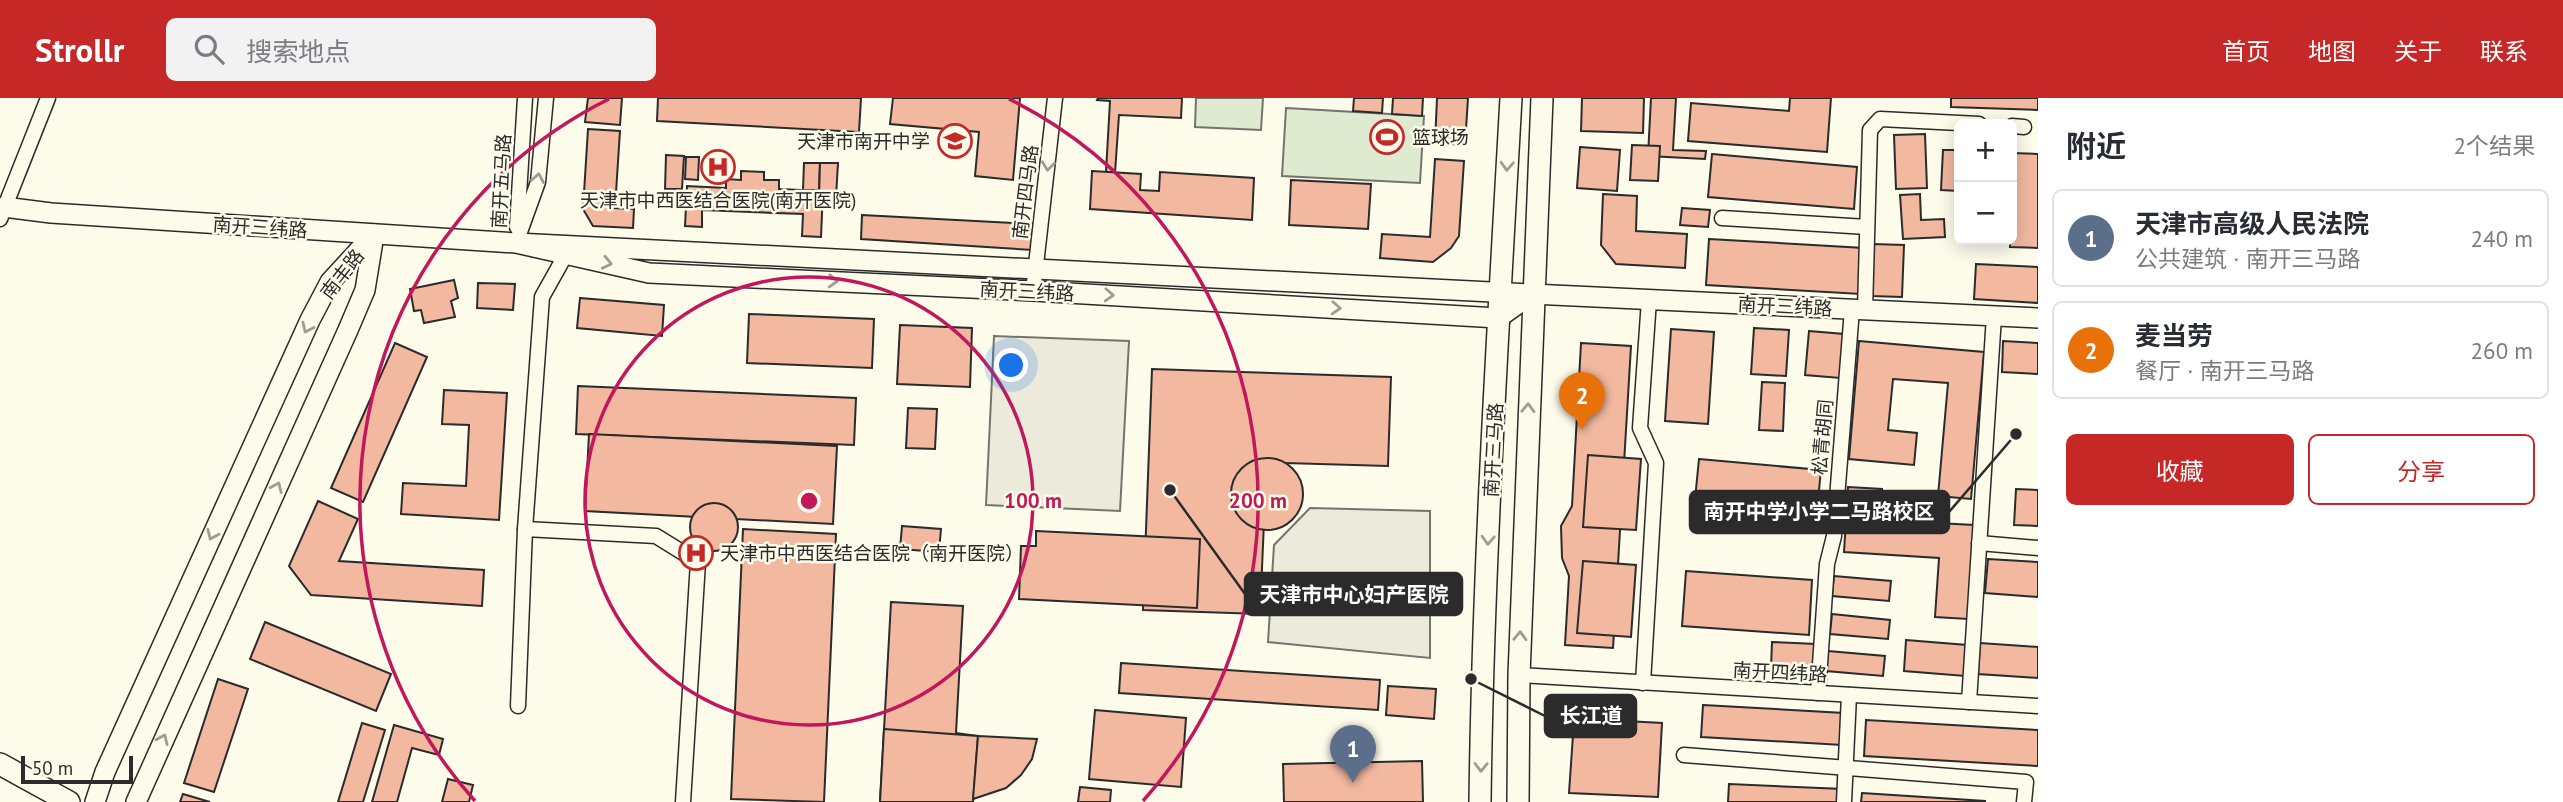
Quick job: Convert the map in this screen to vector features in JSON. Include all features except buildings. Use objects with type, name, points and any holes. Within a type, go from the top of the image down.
[{"type":"main road","name":"南开三马路","points":[[1480,802],[1482,676],[1511,98]]},
{"type":"main road","name":"南开三马路","points":[[1518,802],[1519,675],[1532,294],[1542,98]]},
{"type":"main road","points":[[0,764],[69,802]]},
{"type":"street","points":[[2,213],[48,98]]},
{"type":"street","name":"南开五马路","points":[[516,243],[525,98]]},
{"type":"street","name":"南开五马路","points":[[516,243],[538,182],[546,98]]},
{"type":"street","name":"南开四马路","points":[[1033,291],[1055,98]]},
{"type":"street","name":"松青胡同","points":[[1818,693],[1827,565],[1833,536],[1867,228],[1870,130],[1880,119],[1954,123]]},
{"type":"street","name":"南开三纬路","points":[[2,213],[51,213],[516,243],[2038,318]]},
{"type":"street","points":[[1722,219],[1867,228]]},
{"type":"street","name":"南丰路","points":[[95,802],[105,772],[310,320],[330,282],[374,234]]},
{"type":"street","name":"南丰路","points":[[136,802],[357,310],[365,290],[374,234]]},
{"type":"street","name":"南开三纬路","points":[[516,243],[649,272],[1498,318]]},
{"type":"street","points":[[519,706],[526,529],[542,297],[566,254]]},
{"type":"street","points":[[1498,318],[1532,294]]},
{"type":"street","points":[[1643,683],[1656,463],[1640,428],[1649,300]]},
{"type":"street","points":[[1969,702],[1994,316]]},
{"type":"street","points":[[526,529],[656,536],[698,562],[683,802]]},
{"type":"street","points":[[1979,543],[2038,548]]},
{"type":"street","name":"南开四纬路","points":[[1519,675],[2038,706]]},
{"type":"street","points":[[1843,802],[1849,695]]},
{"type":"street","points":[[1684,755],[2026,782],[2024,802]]},
{"type":"green space","points":[[1196,98],[1263,98],[1261,130],[1195,127]]},
{"type":"green space","points":[[1286,108],[1424,116],[1420,183],[1282,176]]},
{"type":"shaded area","points":[[994,336],[1129,341],[1120,511],[986,505]]},
{"type":"shaded area","points":[[1310,508],[1430,511],[1430,658],[1268,642],[1274,545]]},
{"type":"place","name":"篮球场","points":[[1387,137]]},
{"type":"place","name":"天津市南开中学","points":[[955,141]]},
{"type":"place","name":"天津市中西医结合医院(南开医院)","points":[[718,167]]},
{"type":"place","name":"麦当劳","points":[[1582,430]]},
{"type":"place","name":"南开中学小学二马路校区","points":[[2016,434]]},
{"type":"place","name":"天津市中心妇产医院","points":[[1170,490]]},
{"type":"place","name":"天津市中西医结合医院（南开医院）","points":[[696,553]]},
{"type":"place","name":"长江道","points":[[1471,679]]},
{"type":"place","name":"天津市高级人民法院","points":[[1353,783]]}]
